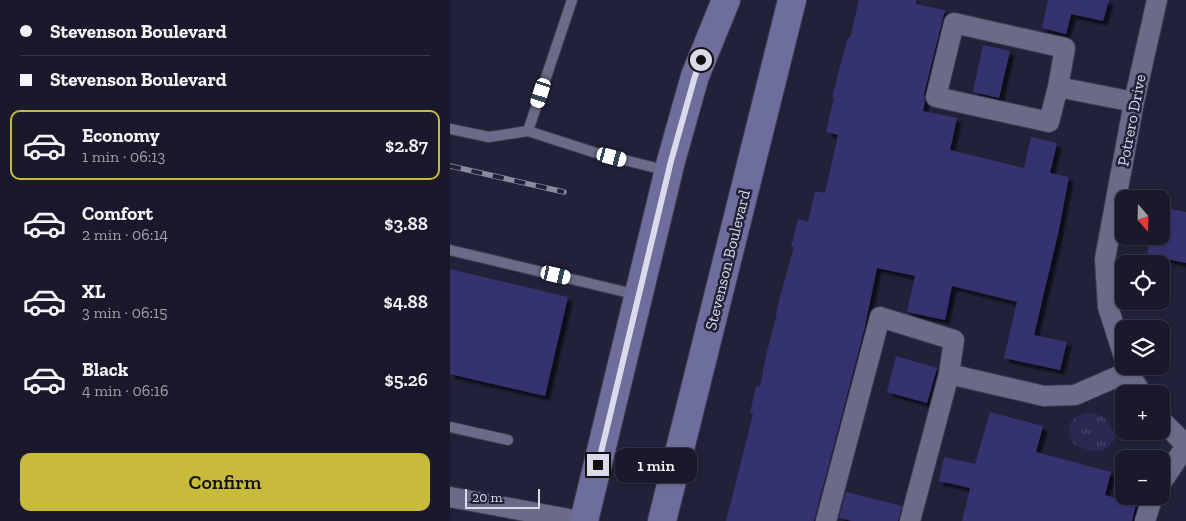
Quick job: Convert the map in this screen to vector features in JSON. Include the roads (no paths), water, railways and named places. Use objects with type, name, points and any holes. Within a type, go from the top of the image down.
[{"type":"main road","points":[[584,521],[669,171],[695,76],[726,0]]},
{"type":"main road","name":"Stevenson Boulevard","points":[[662,521],[792,0]]},
{"type":"street","name":"Potrero Drive","points":[[1115,330],[1108,307],[1105,259],[1134,102],[1157,0]]},
{"type":"street","points":[[954,23],[1066,48],[1058,87],[1049,122],[936,97],[954,23]]},
{"type":"street","points":[[1058,87],[1134,102]]},
{"type":"street","points":[[826,521],[880,317],[954,340],[949,374],[910,521]]},
{"type":"street","points":[[949,374],[1044,396],[1075,394],[1115,371]]},
{"type":"street","points":[[1170,429],[1186,446],[1170,470]]},
{"type":"street","points":[[450,498],[579,521]]},
{"type":"street","points":[[1145,521],[1150,505]]},
{"type":"lane","points":[[528,131],[572,0]]},
{"type":"lane","points":[[450,129],[490,137],[528,131],[593,152],[669,171]]},
{"type":"lane","points":[[450,250],[639,295]]},
{"type":"lane","points":[[450,427],[508,440]]},
{"type":"railway","points":[[450,166],[564,192]]}]
